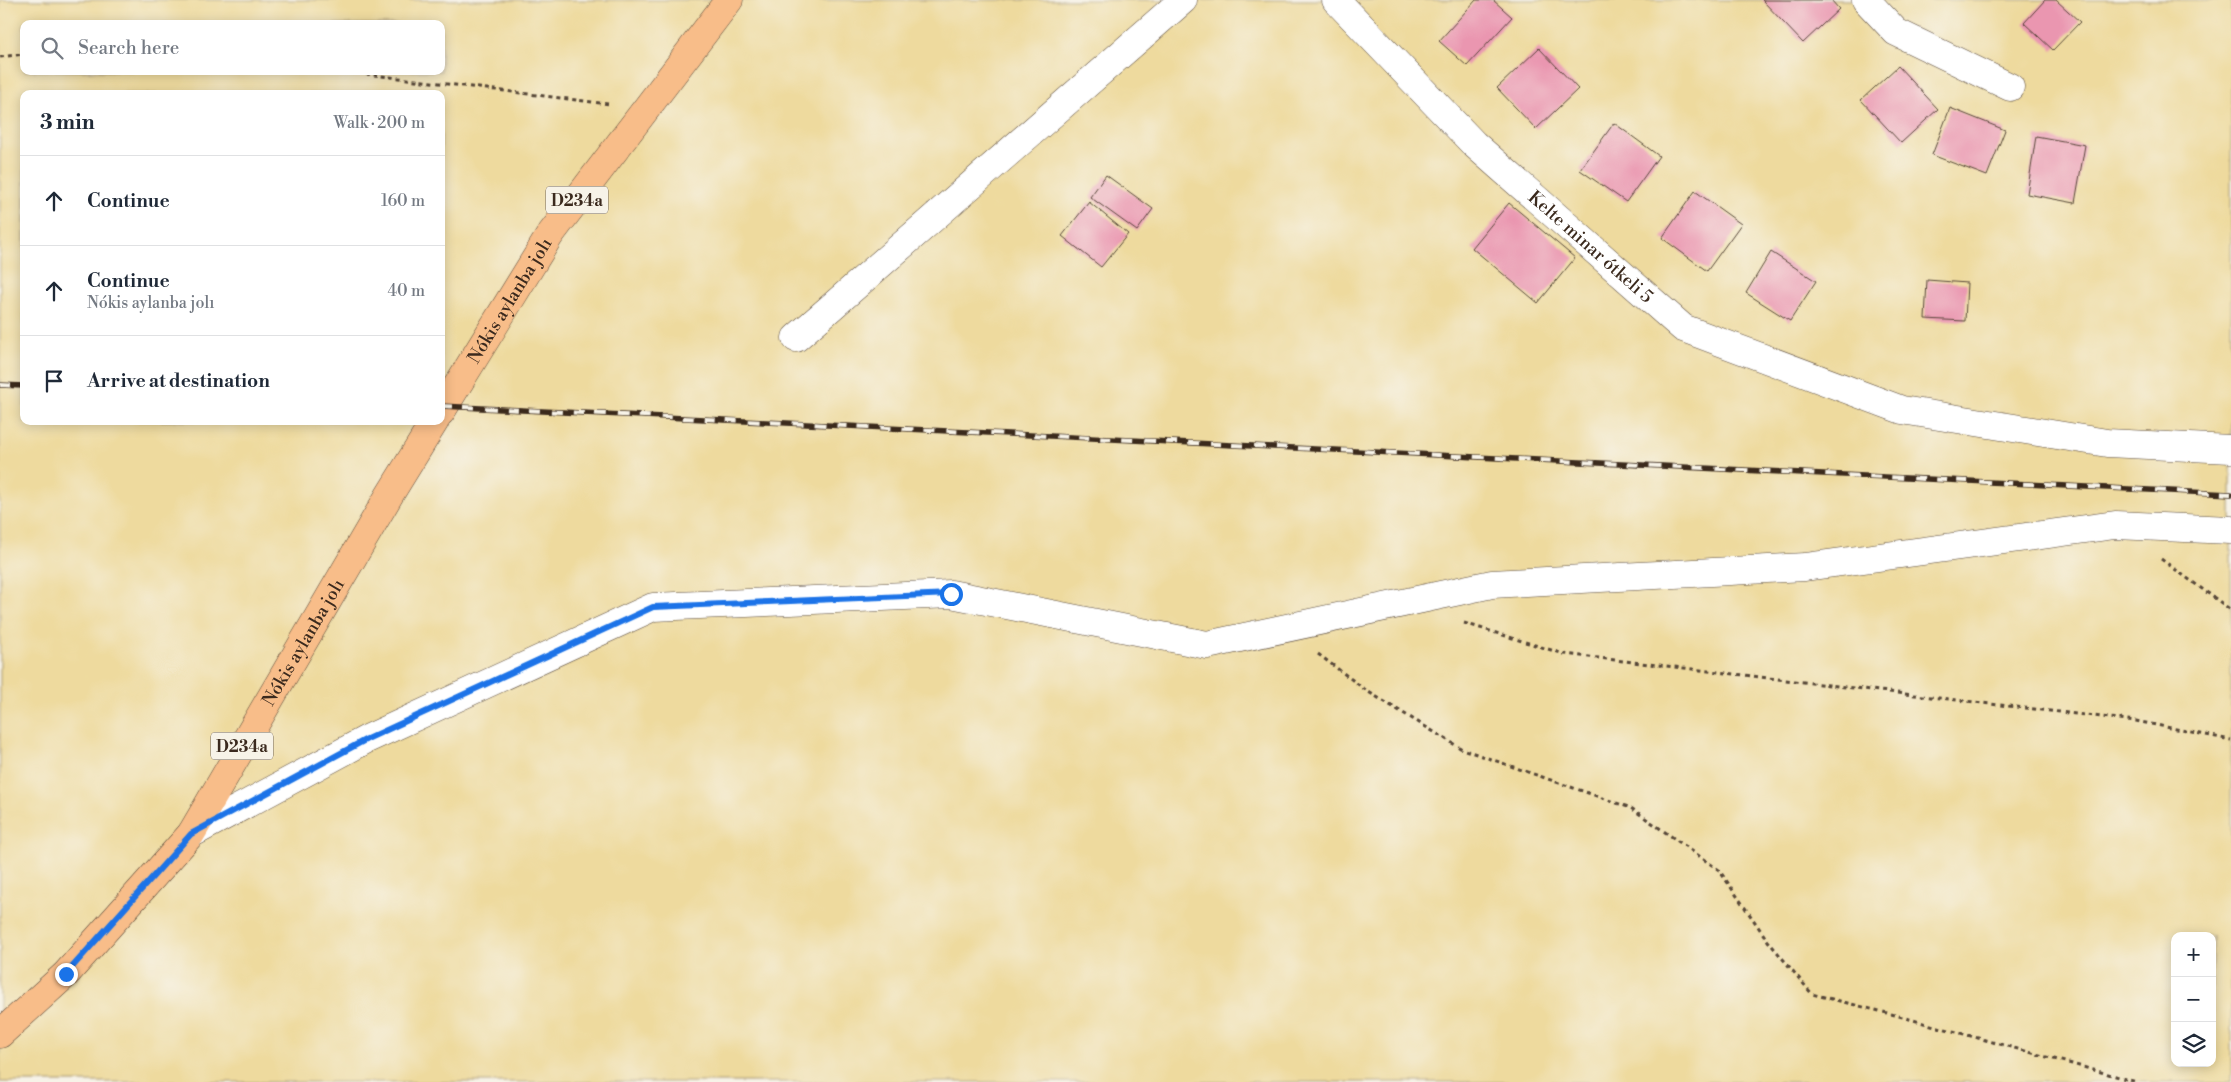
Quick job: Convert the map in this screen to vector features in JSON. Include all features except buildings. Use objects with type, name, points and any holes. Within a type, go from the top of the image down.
[{"type":"main road","name":"Nókis aylanba jolı","points":[[445,406],[550,235],[729,0]]},
{"type":"main road","name":"Nókis aylanba jolı","points":[[0,1034],[66,974],[191,834],[390,494],[433,425]]},
{"type":"street","points":[[796,338],[1183,0]]},
{"type":"street","name":"Kelte minar ótkeli 5","points":[[1336,0],[1474,144],[1683,328],[1902,410],[2107,443],[2231,449]]},
{"type":"street","points":[[1866,0],[1896,32],[2010,87]]},
{"type":"street","points":[[191,834],[367,739],[653,607],[951,594],[1207,644],[1492,584],[1805,567],[2115,525],[2231,530]]},
{"type":"path","points":[[0,57],[20,54]]},
{"type":"path","points":[[375,75],[606,103],[644,111]]},
{"type":"path","points":[[2154,553],[2231,610]]},
{"type":"path","points":[[1463,623],[1564,654],[2136,722],[2231,740]]},
{"type":"path","points":[[1283,628],[1367,691],[1462,749],[1631,808],[1719,870],[1768,941],[1812,994],[2137,1082]]},
{"type":"sand","points":[[0,0],[2231,0],[2231,1082],[0,1082]]},
{"type":"railway","points":[[0,385],[20,386]]},
{"type":"railway","points":[[445,406],[2231,494]]},
{"type":"route","points":[[66,974],[191,834],[367,739],[653,607],[951,594]]}]
